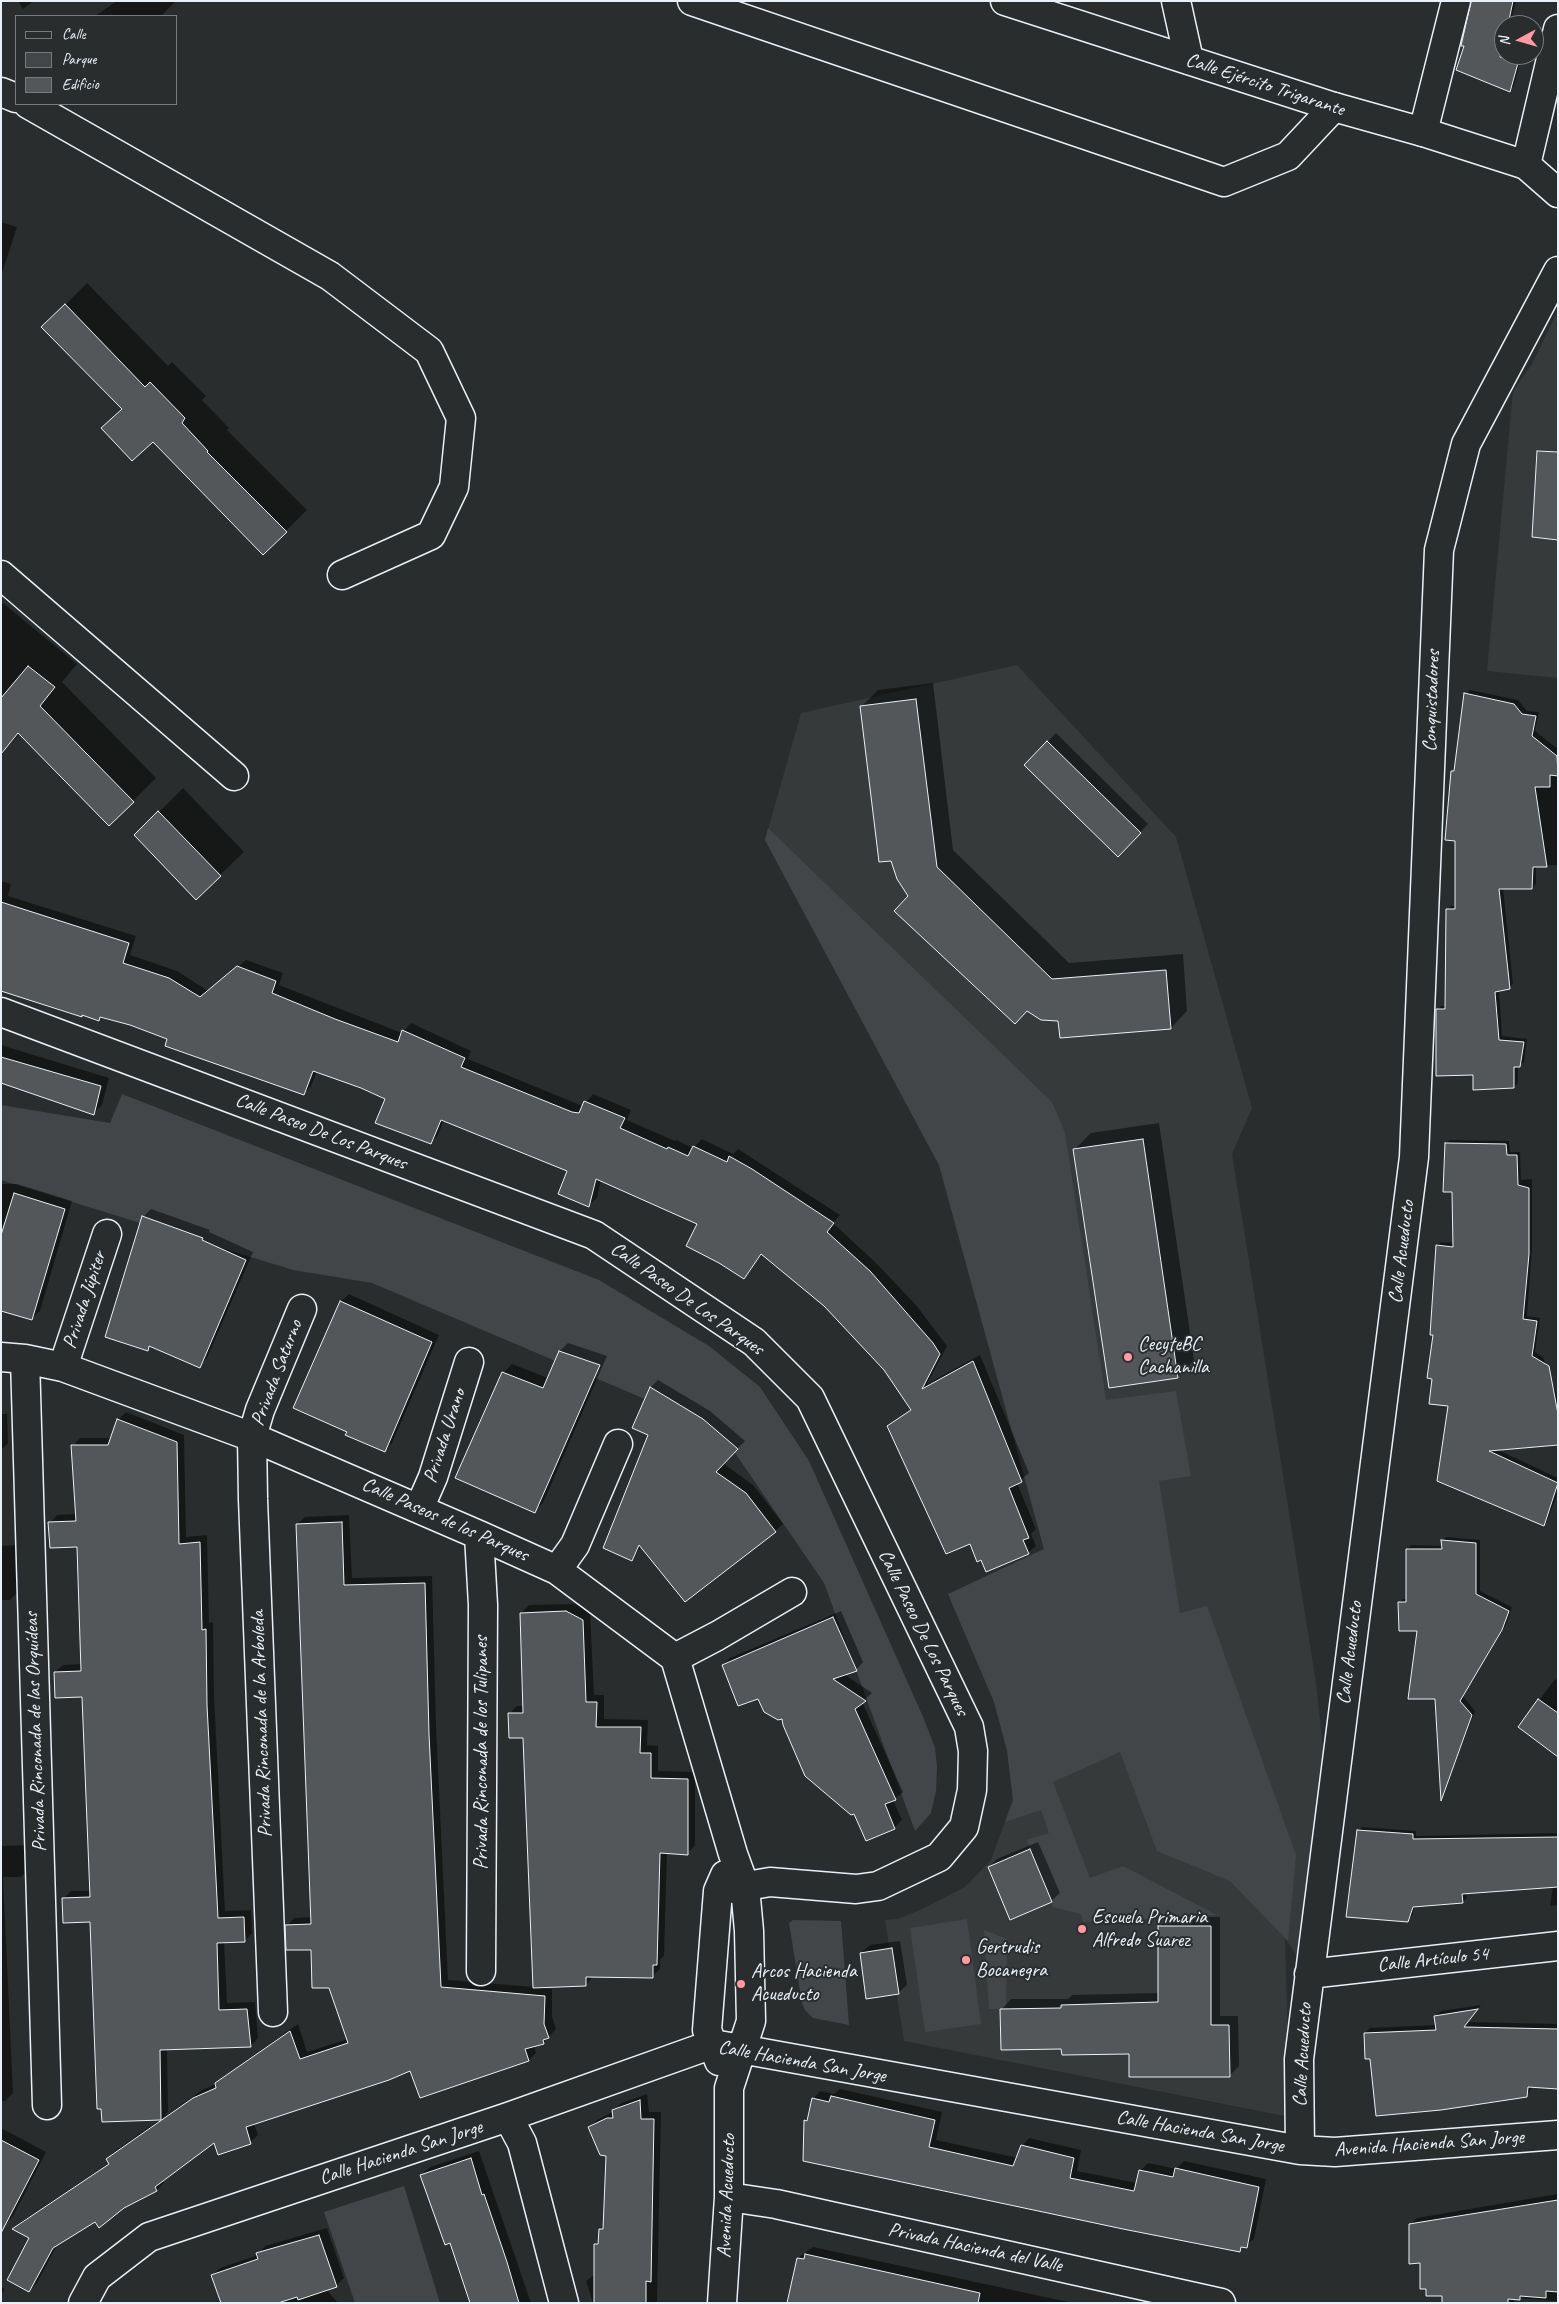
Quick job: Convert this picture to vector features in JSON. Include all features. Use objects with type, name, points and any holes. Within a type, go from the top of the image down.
[{"type":"street","points":[[692,1],[1224,182],[1288,156],[1334,107]]},
{"type":"street","name":"Calle Ejército Trigarante","points":[[1005,1],[1334,107],[1423,132],[1526,165]]},
{"type":"street","points":[[1176,1],[1189,60]]},
{"type":"street","points":[[1423,132],[1456,1]]},
{"type":"street","points":[[1557,37],[1526,165],[1558,193]]},
{"type":"street","points":[[1,92],[15,98]]},
{"type":"street","points":[[30,105],[330,276],[429,351],[461,418],[454,487],[431,535],[342,575]]},
{"type":"street","name":"Conquistadores","points":[[1414,1157],[1438,550],[1466,444],[1558,271]]},
{"type":"street","points":[[1,575],[234,776]]},
{"type":"street","name":"Calle Paseo De Los Parques","points":[[1,1012],[594,1235],[754,1342],[810,1398],[969,1727],[973,1751],[972,1790],[964,1828],[940,1857],[878,1886],[856,1889],[770,1882],[718,1891]]},
{"type":"street","name":"Calle Acueducto","points":[[1300,2150],[1299,2059],[1414,1157]]},
{"type":"street","name":"Privada Júpiter","points":[[63,1367],[107,1234]]},
{"type":"street","name":"Privada Saturno","points":[[252,1437],[260,1410],[302,1309]]},
{"type":"street","name":"Calle Paseos de los Parques","points":[[13,1358],[63,1367],[252,1437],[557,1570],[675,1658]]},
{"type":"street","name":"Privada Rinconada de las Orquídeas","points":[[13,1358],[47,2105]]},
{"type":"street","name":"Privada Urano","points":[[419,1509],[433,1477],[469,1362]]},
{"type":"street","name":"Privada Rinconada de la Arboleda","points":[[252,1437],[273,2012]]},
{"type":"street","points":[[557,1570],[575,1545],[618,1444]]},
{"type":"street","name":"Privada Rinconada de los Tulipanes","points":[[479,1535],[484,1605],[481,1971]]},
{"type":"street","points":[[745,1887],[733,1854],[675,1658],[792,1592]]},
{"type":"street","points":[[718,1891],[733,1854]]},
{"type":"street","name":"Avenida Acueducto","points":[[722,2303],[729,2197],[729,2088],[751,2021],[749,1931],[745,1887]]},
{"type":"street","name":"Avenida Acueducto","points":[[718,1891],[707,2030],[729,2088]]},
{"type":"street","name":"Calle Artículo 54","points":[[1309,1974],[1558,1946]]},
{"type":"street","name":"Calle Hacienda San Jorge","points":[[83,2303],[97,2277],[149,2237],[508,2117],[713,2044],[1300,2150]]},
{"type":"street","points":[[508,2117],[522,2143],[564,2303]]},
{"type":"street","name":"Avenida Hacienda San Jorge","points":[[1300,2150],[1335,2152],[1558,2135]]},
{"type":"street","name":"Privada Hacienda del Valle","points":[[729,2197],[776,2204],[1221,2303]]},
{"type":"shaded area","points":[[1558,310],[1558,678],[1487,671],[1513,391],[1532,364]]},
{"type":"shaded area","name":"CecyteBC Cachanilla","points":[[1017,665],[1176,837],[1252,1108],[1232,1154],[1316,1683],[1330,1812],[1309,1974],[1285,1938],[1290,2117],[904,2041],[885,1920],[898,1919],[920,1910],[965,1887],[991,1860],[1013,1800],[1044,1549],[939,1165],[765,840],[801,713]]},
{"type":"green space","points":[[768,828],[1052,1102],[1065,1133],[1106,1400],[1176,1391],[1191,1476],[1159,1481],[1180,1613],[1207,1606],[1296,1855],[1288,1941],[1230,1881],[1157,1851],[1120,1752],[1053,1782],[1090,1878],[1123,1866],[1217,1915],[1083,1922],[1081,1914],[1053,1907],[1030,1849],[1027,1840],[1049,1833],[1041,1810],[1005,1822],[1013,1800],[1007,1751],[994,1702],[948,1594],[1044,1549],[939,1165],[765,840]]},
{"type":"green space","points":[[122,1094],[599,1280],[709,1346],[760,1387],[809,1461],[924,1719],[935,1748],[937,1766],[936,1791],[931,1813],[915,1831],[824,1583],[733,1450],[706,1425],[372,1283],[293,1270],[1,1180],[1,1105],[110,1123]]},
{"type":"green space","points":[[967,1919],[981,2024],[925,2032],[910,1928]]},
{"type":"green space","points":[[793,1920],[841,1921],[849,2025],[813,2018],[805,2010],[802,2003],[789,1923]]},
{"type":"green space","points":[[984,1930],[1007,1939],[1006,2009],[989,2009]]},
{"type":"green space","points":[[404,2186],[440,2303],[355,2303],[324,2212]]},
{"type":"building","points":[[1471,1],[1513,1],[1510,15],[1494,15],[1494,65],[1517,65],[1510,92],[1456,70],[1464,46],[1461,46]]},
{"type":"building","points":[[65,304],[145,387],[150,382],[185,418],[182,423],[207,452],[287,532],[263,555],[153,442],[132,461],[101,428],[122,409],[41,327]]},
{"type":"building","points":[[1537,451],[1558,452],[1558,540],[1532,537]]},
{"type":"building","points":[[28,666],[55,687],[40,706],[134,802],[109,826],[18,733],[1,754],[1,698]]},
{"type":"building","points":[[1464,693],[1514,704],[1522,714],[1536,716],[1532,736],[1557,756],[1558,776],[1550,775],[1550,787],[1535,787],[1547,867],[1533,867],[1532,889],[1499,889],[1510,989],[1495,992],[1499,1040],[1524,1042],[1520,1067],[1514,1067],[1514,1088],[1473,1090],[1473,1075],[1436,1076],[1436,1009],[1445,1009],[1446,909],[1455,909],[1455,841],[1445,840],[1451,771],[1454,771]]},
{"type":"building","points":[[916,699],[937,867],[1052,979],[1166,970],[1171,1029],[1060,1038],[1058,1021],[1041,1020],[1027,1011],[1015,1024],[894,911],[908,896],[897,879],[891,861],[879,862],[860,706]]},
{"type":"building","points":[[1047,741],[1141,833],[1118,857],[1024,765]]},
{"type":"building","points":[[158,811],[221,876],[196,900],[134,835]]},
{"type":"building","points":[[1,902],[129,943],[123,963],[169,978],[200,997],[237,966],[276,981],[272,993],[335,1019],[398,1042],[402,1030],[465,1058],[461,1067],[572,1112],[579,1113],[584,1101],[625,1118],[620,1128],[667,1149],[668,1147],[688,1156],[693,1146],[727,1162],[729,1156],[752,1169],[834,1223],[827,1232],[870,1271],[933,1343],[940,1354],[922,1389],[973,1361],[1022,1482],[1009,1488],[1029,1538],[1023,1540],[1029,1554],[986,1572],[981,1560],[977,1562],[970,1544],[946,1554],[887,1426],[911,1410],[884,1370],[824,1306],[761,1254],[744,1279],[719,1263],[686,1246],[697,1224],[596,1179],[589,1207],[558,1194],[567,1171],[441,1120],[431,1144],[375,1123],[385,1099],[361,1088],[313,1071],[304,1095],[165,1046],[167,1039],[130,1025],[100,1017],[99,1021],[82,1015],[82,1017],[1,991]]},
{"type":"building","points":[[1,1057],[101,1086],[94,1115],[1,1083]]},
{"type":"building","points":[[1143,1139],[1178,1378],[1109,1388],[1073,1149]]},
{"type":"building","points":[[1445,1143],[1506,1144],[1507,1155],[1517,1155],[1518,1185],[1529,1188],[1529,1254],[1523,1319],[1537,1321],[1532,1356],[1549,1366],[1558,1414],[1558,1445],[1489,1451],[1558,1483],[1544,1526],[1437,1481],[1448,1406],[1429,1404],[1432,1379],[1427,1378],[1433,1335],[1430,1335],[1436,1245],[1453,1247],[1452,1192],[1443,1192]]},
{"type":"building","points":[[14,1193],[65,1209],[32,1320],[1,1311],[1,1235]]},
{"type":"building","points":[[142,1216],[203,1238],[202,1240],[246,1260],[200,1368],[149,1346],[148,1351],[105,1337]]},
{"type":"building","points":[[340,1301],[432,1342],[385,1452],[345,1435],[347,1432],[293,1408]]},
{"type":"building","points":[[559,1351],[600,1365],[535,1513],[455,1478],[502,1372],[543,1388]]},
{"type":"building","points":[[650,1387],[703,1419],[738,1449],[716,1472],[746,1493],[776,1532],[685,1602],[639,1545],[632,1561],[603,1548],[648,1435],[632,1428]]},
{"type":"building","points":[[117,1419],[177,1442],[179,1544],[200,1542],[202,1630],[206,1629],[207,1705],[218,1918],[244,1917],[245,1942],[217,1943],[219,2010],[247,2009],[251,2047],[160,2050],[161,2120],[102,2122],[101,2109],[97,2109],[90,1922],[63,1923],[62,1898],[90,1897],[82,1697],[55,1698],[54,1672],[81,1671],[77,1547],[50,1548],[48,1522],[76,1521],[71,1445],[108,1445]]},
{"type":"building","points":[[342,1522],[344,1585],[425,1583],[429,1734],[441,1987],[545,1996],[544,2024],[549,2038],[543,2040],[544,2044],[525,2049],[529,2061],[420,2098],[410,2071],[389,2080],[246,2127],[251,2144],[218,2155],[214,2143],[155,2187],[157,2191],[124,2208],[99,2228],[95,2222],[53,2248],[29,2292],[7,2280],[29,2238],[12,2229],[109,2164],[106,2159],[193,2098],[216,2088],[215,2083],[290,2031],[300,2059],[348,2043],[329,1988],[312,1988],[311,1950],[286,1950],[285,1925],[311,1924],[296,1524]]},
{"type":"building","points":[[1441,1540],[1476,1543],[1476,1594],[1509,1611],[1502,1630],[1460,1701],[1472,1715],[1441,1801],[1435,1699],[1408,1699],[1417,1631],[1399,1631],[1398,1602],[1406,1602],[1406,1549],[1442,1549]]},
{"type":"building","points":[[566,1611],[583,1620],[586,1702],[597,1702],[596,1727],[641,1727],[640,1753],[651,1753],[651,1778],[688,1779],[688,1855],[660,1853],[657,1965],[653,1965],[653,1978],[586,1977],[586,1986],[533,1988],[523,1738],[509,1738],[508,1713],[523,1713],[520,1613]]},
{"type":"building","points":[[833,1617],[857,1671],[833,1679],[866,1701],[855,1709],[896,1800],[885,1804],[895,1829],[866,1841],[854,1814],[851,1815],[805,1776],[782,1719],[778,1720],[764,1712],[758,1699],[738,1706],[722,1665]]},
{"type":"building","points":[[1538,1699],[1558,1713],[1558,1757],[1518,1727]]},
{"type":"building","points":[[1357,1830],[1413,1834],[1413,1839],[1558,1837],[1558,1887],[1462,1894],[1463,1903],[1413,1907],[1408,1922],[1346,1917]]},
{"type":"building","points":[[1030,1849],[1052,1902],[1010,1920],[988,1867]]},
{"type":"building","points":[[1158,1926],[1211,1926],[1211,2025],[1229,2025],[1230,2077],[1129,2077],[1129,2054],[1062,2055],[1061,2049],[1001,2050],[1000,2009],[1061,2008],[1061,2005],[1158,2002]]},
{"type":"building","points":[[892,1948],[899,1994],[866,1999],[860,1953]]},
{"type":"building","points":[[1478,2009],[1464,2027],[1558,2029],[1558,2089],[1528,2087],[1527,2097],[1441,2110],[1376,2116],[1370,2059],[1365,2059],[1364,2033],[1436,2030],[1434,2016]]},
{"type":"building","points":[[831,2096],[935,2120],[929,2147],[1013,2166],[1021,2145],[1074,2158],[1070,2178],[1134,2191],[1139,2170],[1173,2177],[1175,2168],[1259,2187],[1247,2248],[1241,2247],[1240,2252],[803,2161],[804,2120],[807,2121],[812,2098],[829,2102]]},
{"type":"building","points":[[640,2100],[641,2119],[654,2119],[651,2282],[646,2281],[646,2303],[594,2303],[594,2244],[598,2244],[599,2229],[603,2229],[606,2156],[600,2155],[588,2127],[607,2118],[613,2118],[612,2110]]},
{"type":"building","points":[[1,2140],[39,2160],[1,2233]]},
{"type":"building","points":[[471,2158],[519,2303],[470,2303],[450,2243],[445,2245],[420,2175]]},
{"type":"building","points":[[1558,2200],[1558,2292],[1546,2291],[1546,2298],[1520,2296],[1520,2300],[1508,2299],[1508,2303],[1442,2303],[1442,2296],[1426,2296],[1426,2289],[1420,2289],[1420,2263],[1409,2264],[1409,2224]]},
{"type":"building","points":[[319,2235],[337,2287],[298,2300],[297,2297],[278,2303],[221,2303],[211,2275],[258,2259],[256,2253]]},
{"type":"building","points":[[805,2254],[980,2293],[978,2303],[787,2303],[797,2258],[804,2259]]},
{"type":"place","name":"CecyteBC Cachanilla","points":[[1128,1357]]},
{"type":"place","name":"Escuela Primaria Alfredo Suarez","points":[[1082,1929]]},
{"type":"place","name":"Gertrudis Bocanegra","points":[[966,1960]]},
{"type":"place","name":"Arcos Hacienda Acueducto","points":[[741,1984]]}]
